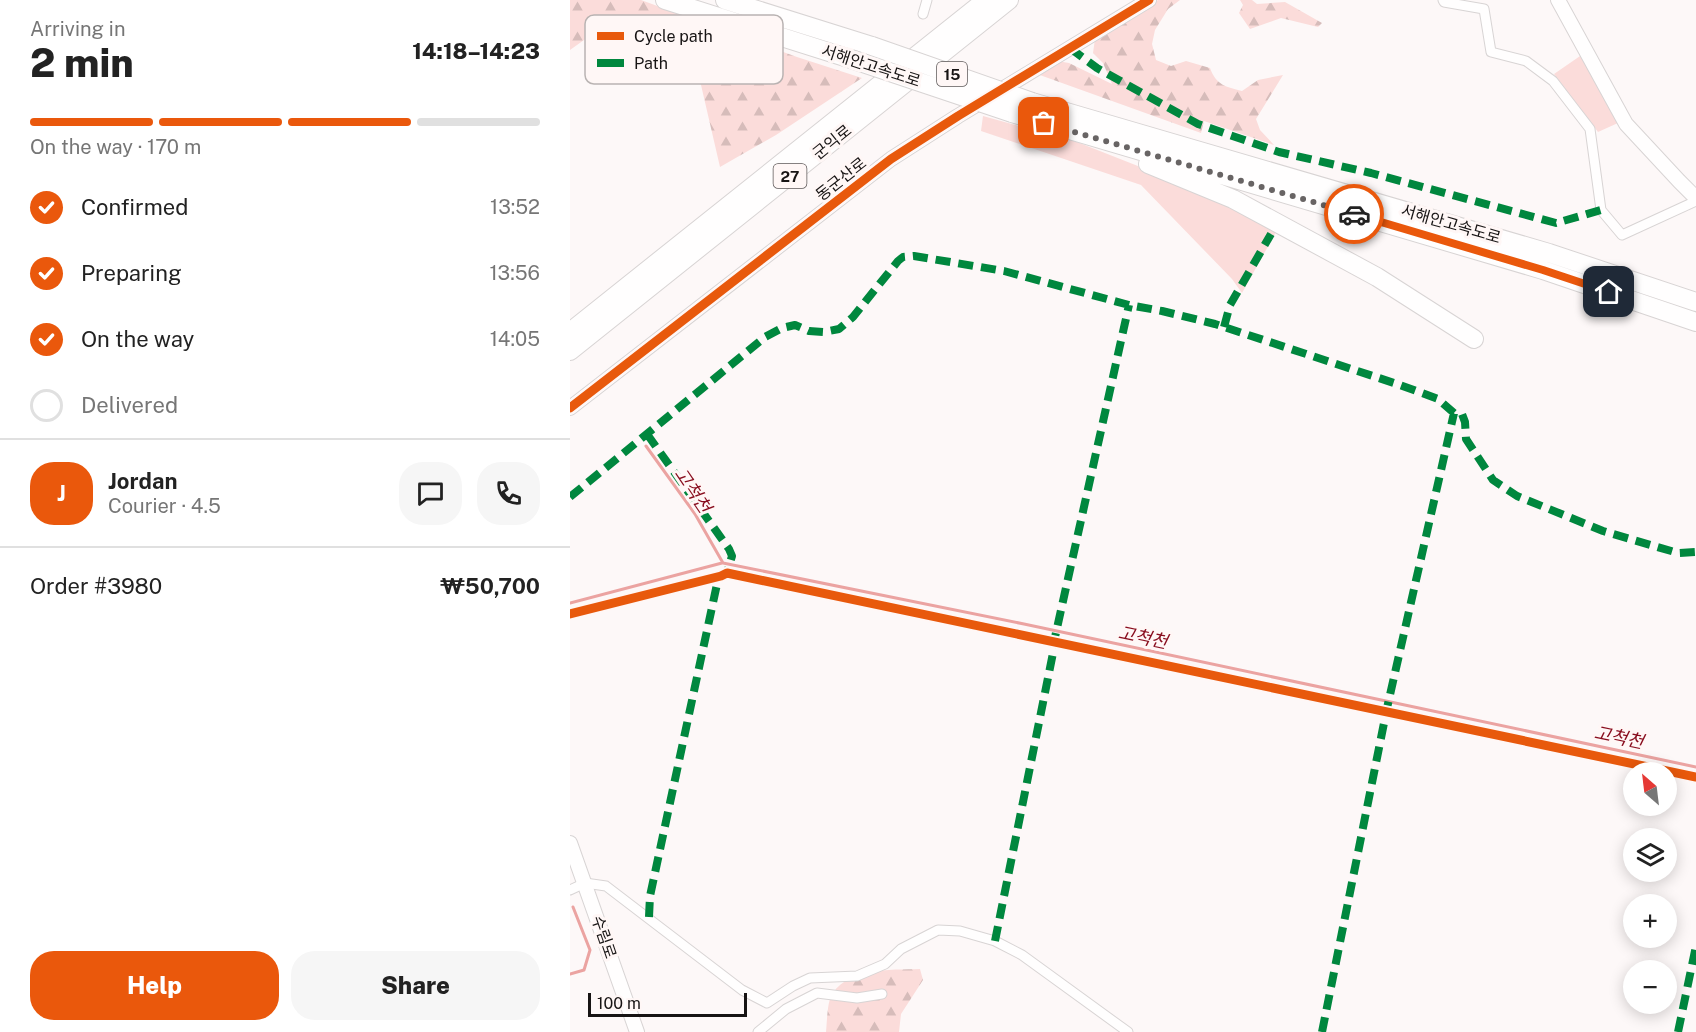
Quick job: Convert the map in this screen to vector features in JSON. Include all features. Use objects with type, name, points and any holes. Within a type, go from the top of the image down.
[{"type":"highway","name":"서해안고속도로","points":[[665,0],[712,15]]},
{"type":"highway","name":"서해안고속도로","points":[[725,0],[773,15]]},
{"type":"highway","name":"군익로","points":[[570,332],[986,0]]},
{"type":"highway","name":"군익로","points":[[570,351],[1009,0]]},
{"type":"highway","name":"서해안고속도로","points":[[783,18],[872,46],[1032,102],[1549,253],[1696,302]]},
{"type":"highway","name":"서해안고속도로","points":[[783,37],[1011,113],[1543,270],[1696,322]]},
{"type":"highway","points":[[1060,128],[1233,199],[1377,277],[1474,339]]},
{"type":"street","points":[[923,14],[927,0]]},
{"type":"street","name":"동군산로","points":[[570,408],[891,159],[1149,0]]},
{"type":"street","points":[[1443,0],[1484,9],[1491,52],[1526,61],[1553,81],[1590,129],[1601,210],[1622,236],[1696,199],[1626,124],[1558,0]]},
{"type":"street","points":[[570,614],[727,573],[1696,777]]},
{"type":"street","name":"수림로","points":[[570,843],[638,1032]]},
{"type":"street","points":[[570,890],[585,883],[606,886],[742,990],[767,1003],[810,978],[856,976],[885,964],[901,949],[938,930],[960,931],[995,941],[1022,955],[1128,1032]]},
{"type":"street","points":[[810,978],[817,993]]},
{"type":"street","points":[[758,1032],[786,1009],[817,993],[857,999],[882,994]]},
{"type":"green space","points":[[570,0],[641,0],[682,15],[585,15],[585,39],[570,50]]},
{"type":"green space","points":[[1158,0],[1180,0],[1168,9],[1155,30],[1152,44],[1156,60],[1171,66],[1186,61],[1210,68],[1219,82],[1242,91],[1258,80],[1283,75],[1256,119],[1260,130],[1274,145],[1204,121],[1201,133],[1037,74],[1057,61],[1069,63],[1112,84],[1103,63],[1093,53],[1095,39]]},
{"type":"green space","points":[[1240,0],[1252,0],[1257,4],[1285,2],[1322,23],[1318,27],[1281,18],[1250,29],[1239,13],[1243,5]]},
{"type":"green space","points":[[783,52],[862,78],[776,135],[720,167],[701,84],[783,84]]},
{"type":"green space","points":[[1583,54],[1618,123],[1598,132],[1554,74]]},
{"type":"green space","points":[[983,116],[1077,142],[1214,196],[1276,232],[1242,293],[1232,279],[1141,185],[981,131]]},
{"type":"green space","points":[[920,969],[923,980],[901,1014],[899,1032],[826,1032],[830,999],[845,981],[869,972]]},
{"type":"waterway","name":"고척천","points":[[646,446],[695,514],[723,563],[1024,624],[1696,767]]},
{"type":"waterway","points":[[570,603],[722,563]]},
{"type":"waterway","points":[[570,974],[584,970],[590,950],[573,907]]},
{"type":"marked path","points":[[1070,48],[1097,68],[1198,124],[1279,152],[1371,173],[1556,223],[1601,210]]},
{"type":"marked path","points":[[1224,327],[1230,305],[1271,234]]},
{"type":"marked path","points":[[570,497],[765,337],[782,328],[795,325],[809,331],[824,332],[839,329],[853,317],[898,261],[903,257],[914,256],[1004,271],[1129,305],[1215,324],[1438,399],[1454,413],[1462,414],[1466,439],[1493,480],[1517,496],[1603,531],[1678,553],[1696,552]]},
{"type":"marked path","points":[[995,941],[1055,637],[1129,305]]},
{"type":"marked path","points":[[1322,1032],[1387,708],[1454,413]]},
{"type":"marked path","points":[[647,434],[729,549],[732,556],[727,573]]},
{"type":"marked path","points":[[649,917],[650,896],[717,584],[721,576]]},
{"type":"marked path","points":[[1678,1032],[1696,946]]},
{"type":"cycle path","points":[[570,408],[891,159],[1149,0]]},
{"type":"cycle path","points":[[570,614],[727,573],[1696,777]]},
{"type":"way so far","points":[[1044,123],[1354,214]]},
{"type":"route","points":[[1354,214],[1609,292]]}]
